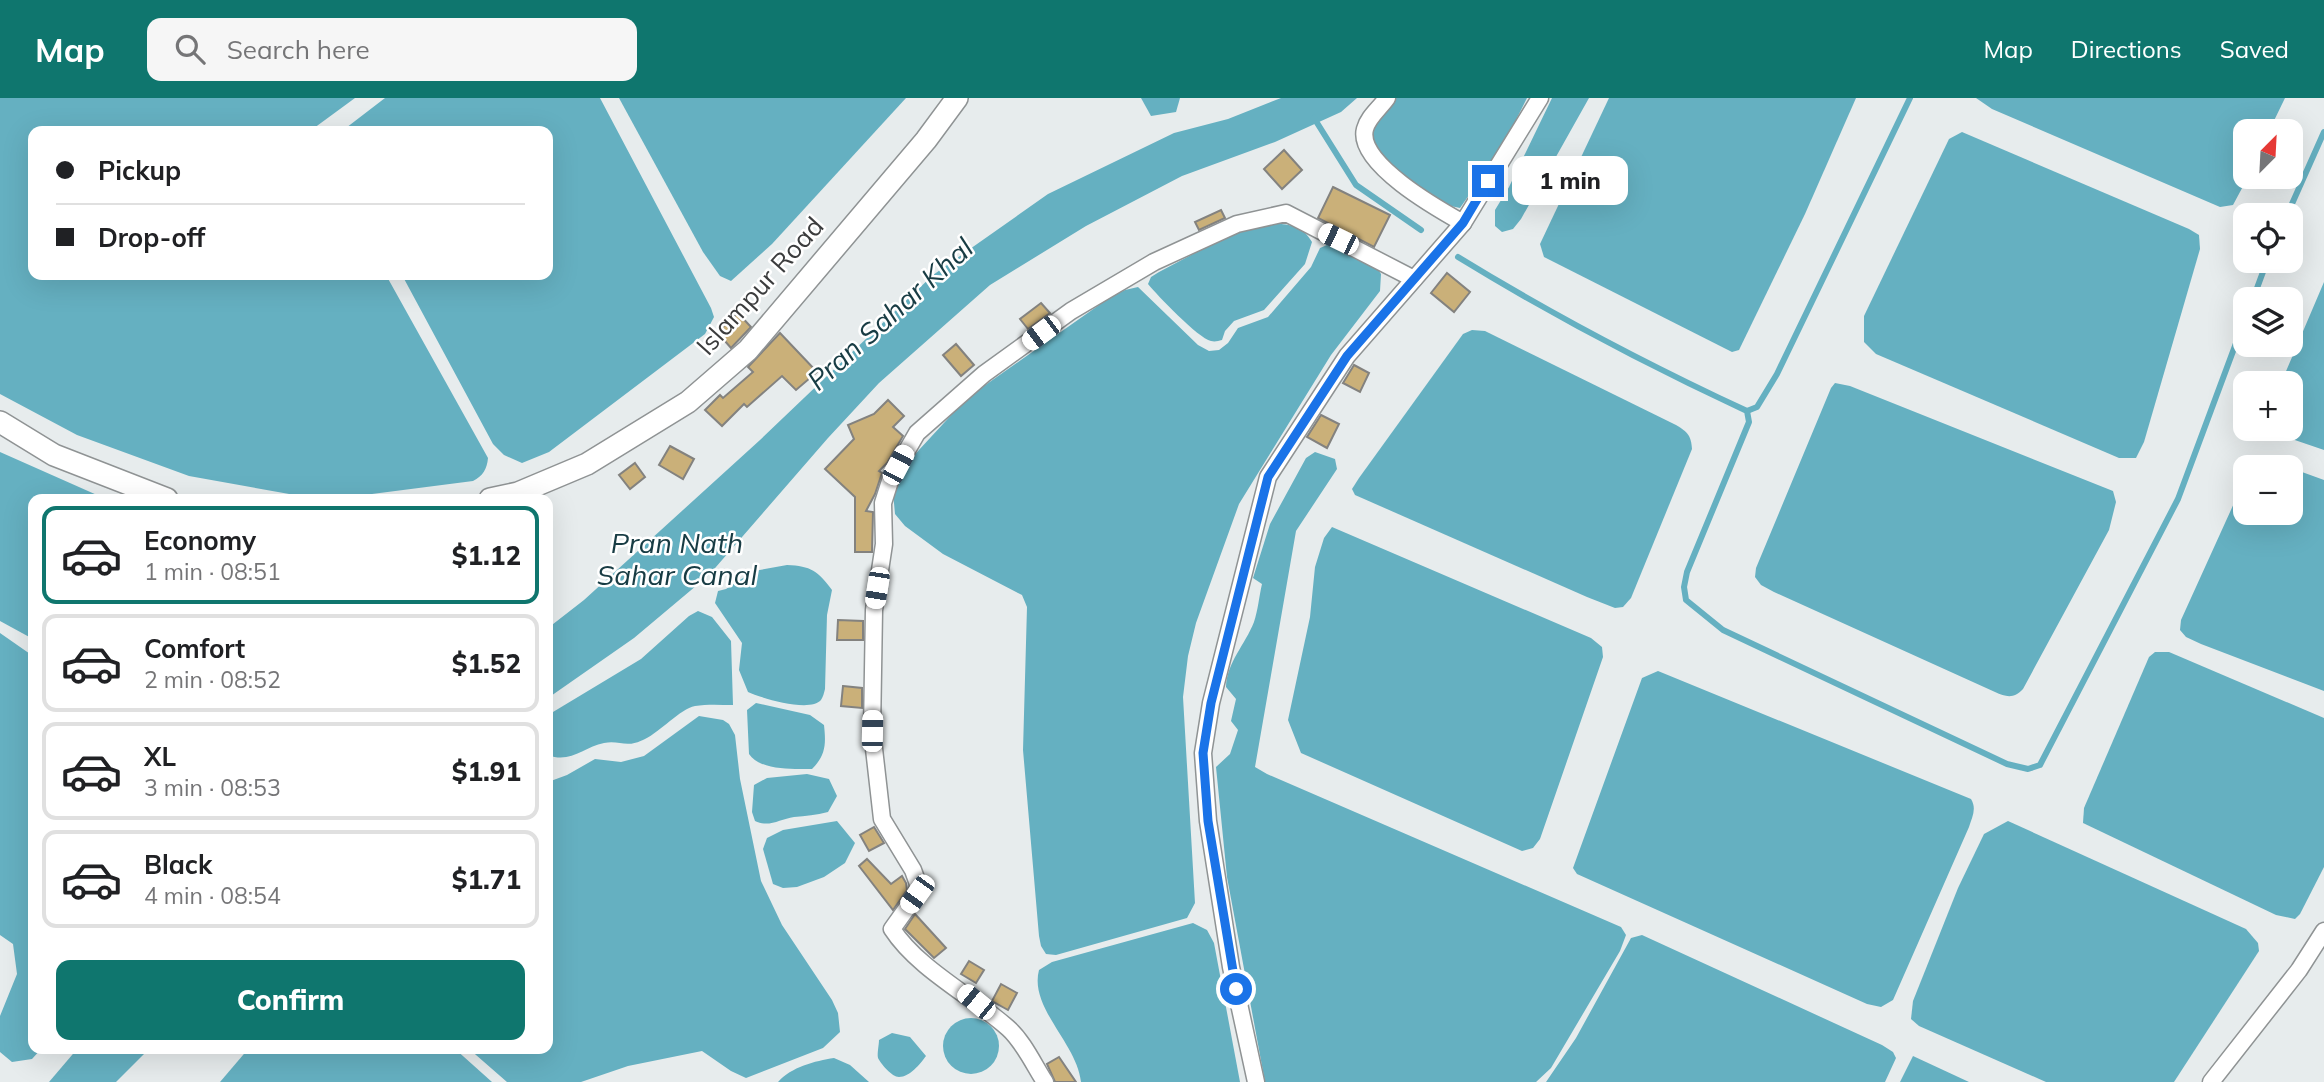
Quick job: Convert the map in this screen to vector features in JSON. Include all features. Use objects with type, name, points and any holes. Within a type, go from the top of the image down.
[{"type":"street","name":"Islampur Road","points":[[513,494],[587,464],[688,402],[748,349],[926,140],[957,98]]},
{"type":"street","points":[[1387,98],[1367,124],[1364,131],[1365,144],[1378,161],[1409,191],[1463,223]]},
{"type":"street","points":[[1256,1082],[1231,967],[1208,821],[1203,753],[1211,703],[1268,477],[1347,356],[1463,223],[1540,98]]},
{"type":"street","points":[[1045,1082],[1011,1030],[925,964],[902,944],[892,929],[917,894],[918,884],[913,870],[882,818],[872,731],[874,610],[884,544],[883,503],[891,478],[917,433],[984,374],[1071,311],[1154,262],[1237,224],[1286,213],[1414,278]]},
{"type":"street","points":[[0,422],[54,455],[154,494]]},
{"type":"street","points":[[2211,1082],[2299,970],[2324,931]]},
{"type":"water","points":[[0,98],[355,98],[317,126],[28,126],[28,280],[389,280],[488,458],[482,474],[473,481],[372,494],[289,494],[189,476],[77,435],[0,394]]},
{"type":"water","points":[[385,98],[600,98],[711,308],[714,317],[705,334],[549,452],[522,463],[504,455],[493,444],[405,280],[553,280],[553,126],[349,126]]},
{"type":"water","points":[[619,98],[906,98],[772,244],[731,281],[720,276],[703,252]]},
{"type":"water","points":[[1141,98],[1180,98],[1176,112],[1151,116]]},
{"type":"water","name":"Pran Nath Sahar Canal","points":[[1281,98],[1357,98],[1341,112],[1275,142],[1182,176],[1086,226],[990,285],[879,383],[709,575],[634,638],[553,695],[553,624],[584,600],[760,440],[933,275],[1048,194],[1174,133],[1228,119]]},
{"type":"water","points":[[1395,98],[1527,98],[1502,148],[1460,208],[1420,191],[1386,160],[1369,136]]},
{"type":"water","points":[[1552,98],[1589,98],[1521,219],[1513,229],[1502,232],[1495,226],[1495,210]]},
{"type":"water","points":[[1609,98],[1856,98],[1805,214],[1739,350],[1732,352],[1544,257],[1540,244]]},
{"type":"water","points":[[1976,98],[2285,98],[2275,119],[2233,119],[2233,189],[2242,189],[2233,205],[2220,207],[1992,109]]},
{"type":"water","points":[[1962,132],[2199,235],[2200,249],[2144,442],[2136,458],[2119,458],[1876,354],[1864,342],[1864,316],[1949,139]]},
{"type":"water","points":[[1274,223],[1296,227],[1312,242],[1305,264],[1264,310],[1234,321],[1225,331],[1222,340],[1211,341],[1197,332],[1148,284],[1151,277],[1159,272],[1244,227]]},
{"type":"water","points":[[1335,245],[1376,266],[1381,274],[1380,291],[1331,355],[1239,504],[1196,623],[1188,656],[1183,697],[1195,903],[1187,918],[1056,955],[1046,954],[1039,936],[1023,750],[1027,607],[1022,595],[943,554],[905,526],[895,514],[893,492],[906,464],[967,398],[1109,298],[1138,287],[1198,345],[1209,351],[1219,350],[1228,343],[1238,328],[1268,317],[1311,267],[1320,248]]},
{"type":"water","points":[[2324,282],[2324,450],[2298,441],[2303,441],[2303,371],[2286,371],[2292,357],[2303,357],[2303,331]]},
{"type":"water","points":[[1472,330],[1485,331],[1676,425],[1690,438],[1692,449],[1631,598],[1623,607],[1615,608],[1587,597],[1355,495],[1352,489],[1359,478],[1463,334]]},
{"type":"water","points":[[1835,383],[1850,386],[2113,491],[2116,502],[2109,530],[2023,689],[2013,696],[1995,692],[1774,592],[1761,585],[1755,577],[1756,568]]},
{"type":"water","points":[[0,452],[95,494],[28,494],[28,636],[0,621]]},
{"type":"water","points":[[1315,452],[1335,459],[1337,469],[1296,531],[1255,767],[1621,927],[1626,935],[1620,951],[1551,1068],[1536,1082],[1265,1082],[1227,877],[1216,767],[1230,754],[1238,730],[1231,721],[1236,699],[1226,687],[1230,670],[1257,613],[1262,584],[1253,578],[1270,524],[1306,458]]},
{"type":"water","points":[[2303,472],[2324,480],[2324,691],[2186,637],[2180,630],[2181,620],[2233,505],[2233,525],[2303,525]]},
{"type":"water","points":[[1332,527],[1591,638],[1602,647],[1603,657],[1540,839],[1533,848],[1522,851],[1301,753],[1288,720],[1310,617],[1315,567],[1324,538]]},
{"type":"water","points":[[787,565],[813,571],[832,590],[827,615],[825,689],[821,700],[815,704],[796,705],[748,692],[739,670],[742,643],[715,603],[718,591],[726,589],[754,571]]},
{"type":"water","points":[[698,611],[712,617],[731,641],[733,705],[689,708],[651,736],[638,742],[604,743],[570,756],[553,756],[553,712],[641,659]]},
{"type":"water","points":[[0,633],[28,653],[28,1054],[37,1054],[32,1059],[12,1062],[0,1052],[0,1016],[17,974],[13,944],[0,935]]},
{"type":"water","points":[[2155,652],[2169,652],[2324,718],[2324,867],[2295,919],[2276,915],[2083,823],[2084,808],[2149,657]]},
{"type":"water","points":[[1658,671],[1971,799],[1974,810],[1969,827],[1893,1000],[1881,1007],[1867,1004],[1577,874],[1573,868],[1642,678]]},
{"type":"water","points":[[756,703],[810,715],[824,725],[824,749],[812,769],[787,769],[754,760],[749,754],[747,710]]},
{"type":"water","points":[[699,716],[723,720],[729,724],[735,735],[740,779],[761,881],[782,925],[832,1000],[838,1013],[840,1032],[823,1048],[746,1078],[702,1051],[628,1066],[581,1082],[507,1082],[475,1054],[553,1054],[553,780],[595,759],[621,762],[644,756]]},
{"type":"water","points":[[807,774],[829,779],[837,796],[828,812],[770,823],[755,821],[752,812],[754,785],[767,778]]},
{"type":"water","points":[[837,821],[855,843],[845,863],[824,877],[797,887],[783,888],[773,884],[763,849],[767,838],[783,830]]},
{"type":"water","points":[[2008,821],[2246,929],[2258,943],[2259,951],[2174,1082],[2046,1082],[1919,1026],[1911,1019],[1913,1001],[1958,888],[1984,834]]},
{"type":"water","points":[[1193,923],[1207,930],[1214,943],[1240,1082],[1081,1082],[1071,1053],[1041,998],[1039,970],[1052,962]]},
{"type":"water","points":[[1642,935],[1882,1045],[1893,1052],[1896,1058],[1885,1082],[1546,1082],[1576,1038],[1631,938]]},
{"type":"water","points":[[971,1018],[982,1020],[991,1026],[997,1035],[997,1057],[991,1066],[982,1072],[971,1074],[960,1072],[951,1066],[945,1057],[943,1046],[945,1035],[951,1026],[960,1020]]},
{"type":"water","points":[[892,1033],[910,1037],[926,1056],[907,1075],[893,1075],[878,1058],[879,1040]]},
{"type":"water","points":[[73,1054],[144,1054],[116,1082],[49,1082]]},
{"type":"water","points":[[244,1054],[461,1054],[492,1082],[220,1082]]},
{"type":"water","points":[[1913,1056],[1969,1082],[1900,1082]]},
{"type":"water","points":[[834,1058],[850,1065],[869,1082],[778,1082],[796,1069]]},
{"type":"building","points":[[1284,150],[1302,170],[1282,189],[1264,169]]},
{"type":"building","points":[[1333,187],[1390,215],[1374,247],[1318,218]]},
{"type":"building","points":[[1221,210],[1225,218],[1199,230],[1195,222]]},
{"type":"building","points":[[1447,273],[1470,292],[1454,312],[1431,293]]},
{"type":"building","points":[[1041,303],[1050,313],[1028,329],[1020,319]]},
{"type":"building","points":[[738,313],[751,327],[731,348],[717,332]]},
{"type":"building","points":[[780,333],[817,372],[796,390],[782,376],[747,407],[744,404],[722,426],[705,410],[720,395],[723,398],[753,372],[748,367]]},
{"type":"building","points":[[956,344],[974,365],[961,376],[943,355]]},
{"type":"building","points":[[1354,365],[1369,373],[1360,392],[1343,383]]},
{"type":"building","points":[[888,400],[904,416],[893,427],[903,436],[879,471],[882,473],[866,511],[873,512],[872,552],[855,552],[855,497],[825,469],[854,439],[848,425],[874,414]]},
{"type":"building","points":[[1321,415],[1339,424],[1327,448],[1307,437]]},
{"type":"building","points":[[670,446],[694,459],[683,479],[659,465]]},
{"type":"building","points":[[635,463],[645,477],[630,489],[619,475]]},
{"type":"building","points":[[838,620],[863,621],[863,640],[837,640]]},
{"type":"building","points":[[843,686],[862,688],[862,708],[841,706]]},
{"type":"building","points":[[874,827],[884,843],[869,851],[860,835]]},
{"type":"building","points":[[867,859],[891,884],[902,876],[906,883],[907,890],[893,910],[859,866]]},
{"type":"building","points":[[915,914],[946,948],[934,958],[905,929]]},
{"type":"building","points":[[969,961],[984,970],[976,983],[961,974]]},
{"type":"building","points":[[1001,984],[1017,993],[1008,1010],[992,1001]]},
{"type":"building","points":[[1059,1057],[1076,1082],[1055,1082],[1047,1064]]},
{"type":"waterway","points":[[1747,411],[1757,407],[1777,374],[1910,98]]},
{"type":"waterway","points":[[1314,118],[1356,185],[1421,230]]},
{"type":"waterway","points":[[2292,203],[2324,132]]},
{"type":"waterway","points":[[1458,257],[1600,338],[1747,411],[1749,422],[1687,572],[1684,587],[1686,600],[1723,630],[2007,764],[2028,769],[2040,765],[2178,499],[2233,351]]},
{"type":"waterway","points":[[2257,287],[2263,273]]},
{"type":"route","points":[[1236,989],[1208,821],[1203,753],[1211,703],[1268,477],[1347,356],[1463,223],[1488,181]]},
{"type":"water label","name":"Pran Sahar Khal","points":[[890,314]]}]
